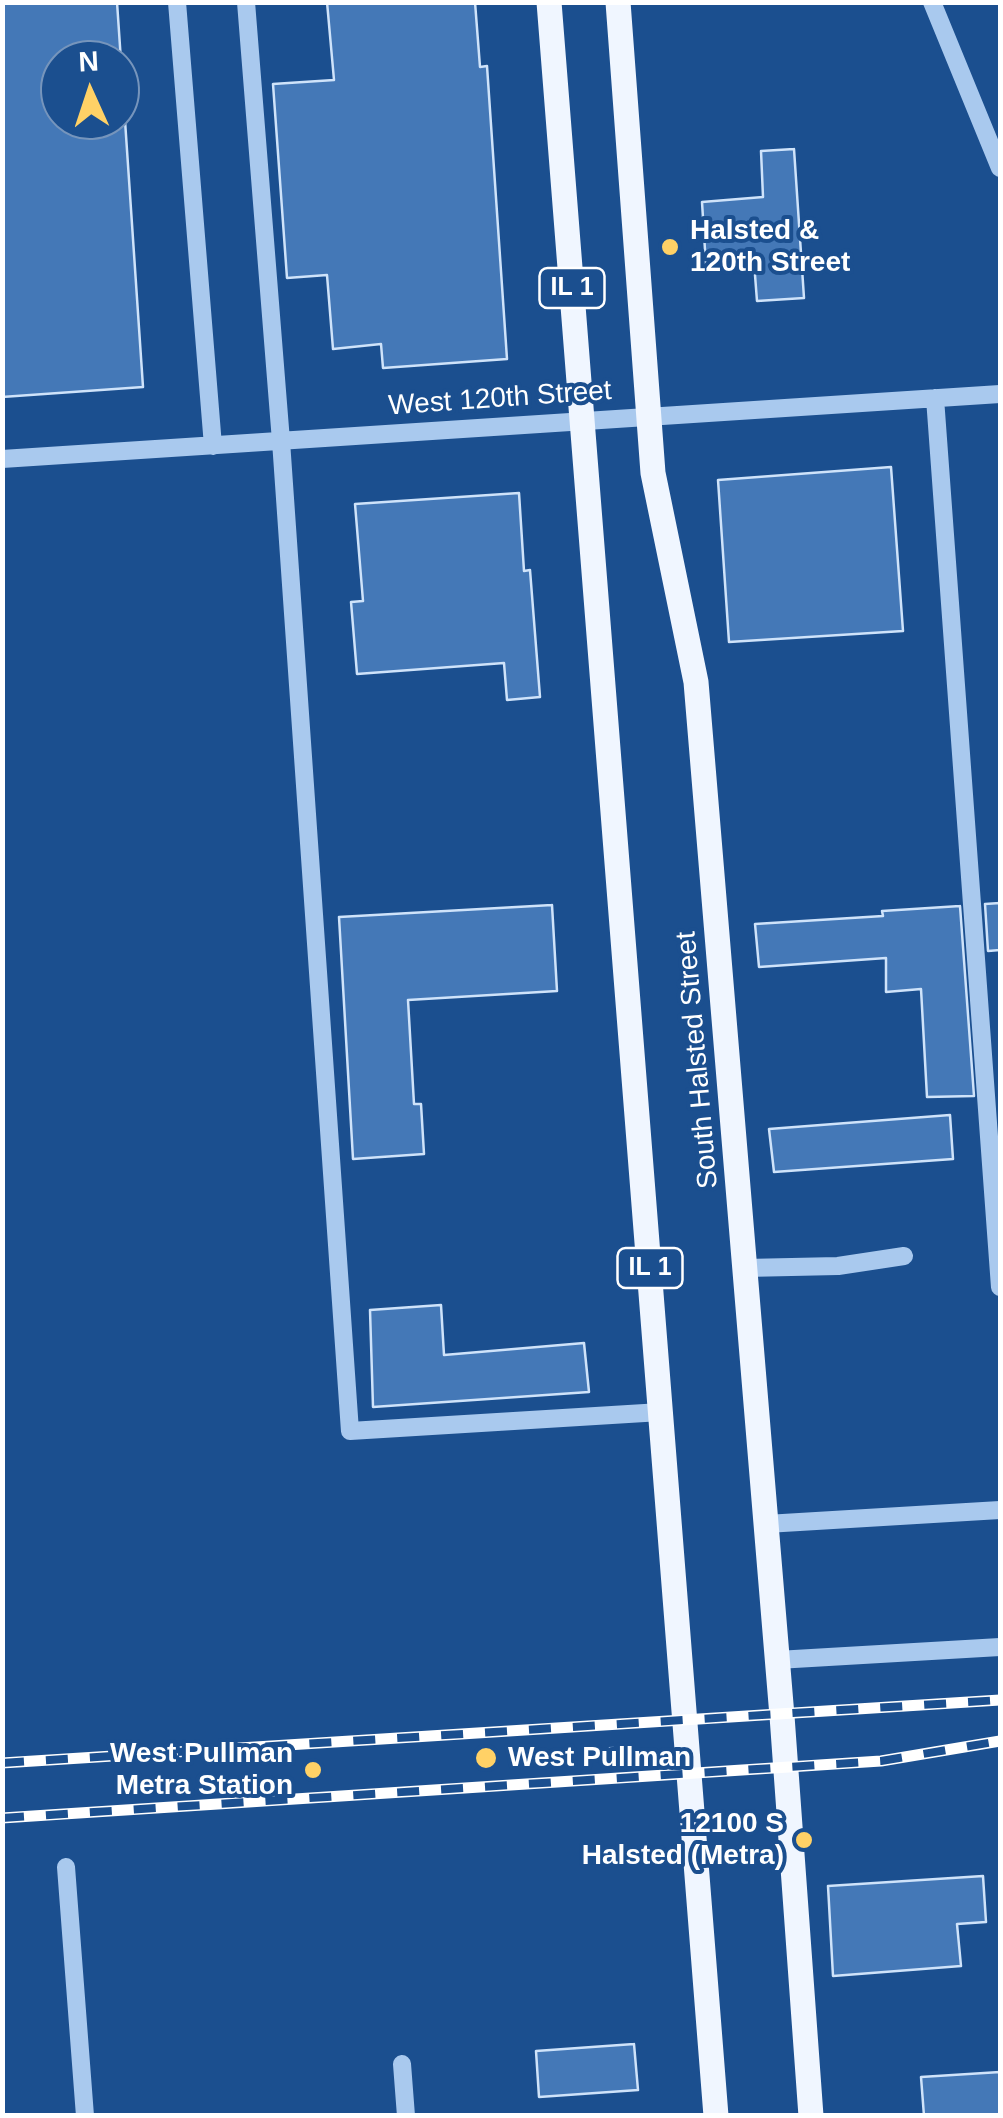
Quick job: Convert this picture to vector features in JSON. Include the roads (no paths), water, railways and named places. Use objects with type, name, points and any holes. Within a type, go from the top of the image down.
[{"type":"main road","name":"IL 1","points":[[549,2],[716,2116]]},
{"type":"main road","name":"South Halsted Street","points":[[618,2],[654,473],[696,682],[811,2116]]},
{"type":"street","points":[[177,2],[213,446]]},
{"type":"street","points":[[246,2],[281,441],[350,1431],[661,1412]]},
{"type":"street","points":[[932,2],[1000,168]]},
{"type":"street","name":"West 120th Street","points":[[2,460],[1000,394]]},
{"type":"street","points":[[935,398],[1000,1287]]},
{"type":"street","points":[[745,1268],[838,1266],[904,1256]]},
{"type":"street","points":[[766,1524],[1000,1510]]},
{"type":"street","points":[[777,1660],[1000,1647]]},
{"type":"street","points":[[66,1867],[85,2116]]},
{"type":"street","points":[[402,2064],[406,2116]]},
{"type":"railway","points":[[2,1763],[1000,1700]]},
{"type":"railway","points":[[2,1818],[881,1761],[1000,1741]]},
{"type":"place","name":"Halsted & 120th Street","points":[[670,247]]},
{"type":"place","name":"West Pullman","points":[[486,1758]]},
{"type":"place","name":"West Pullman Metra Station","points":[[313,1770]]},
{"type":"place","name":"12100 S Halsted (Metra)","points":[[804,1840]]}]
